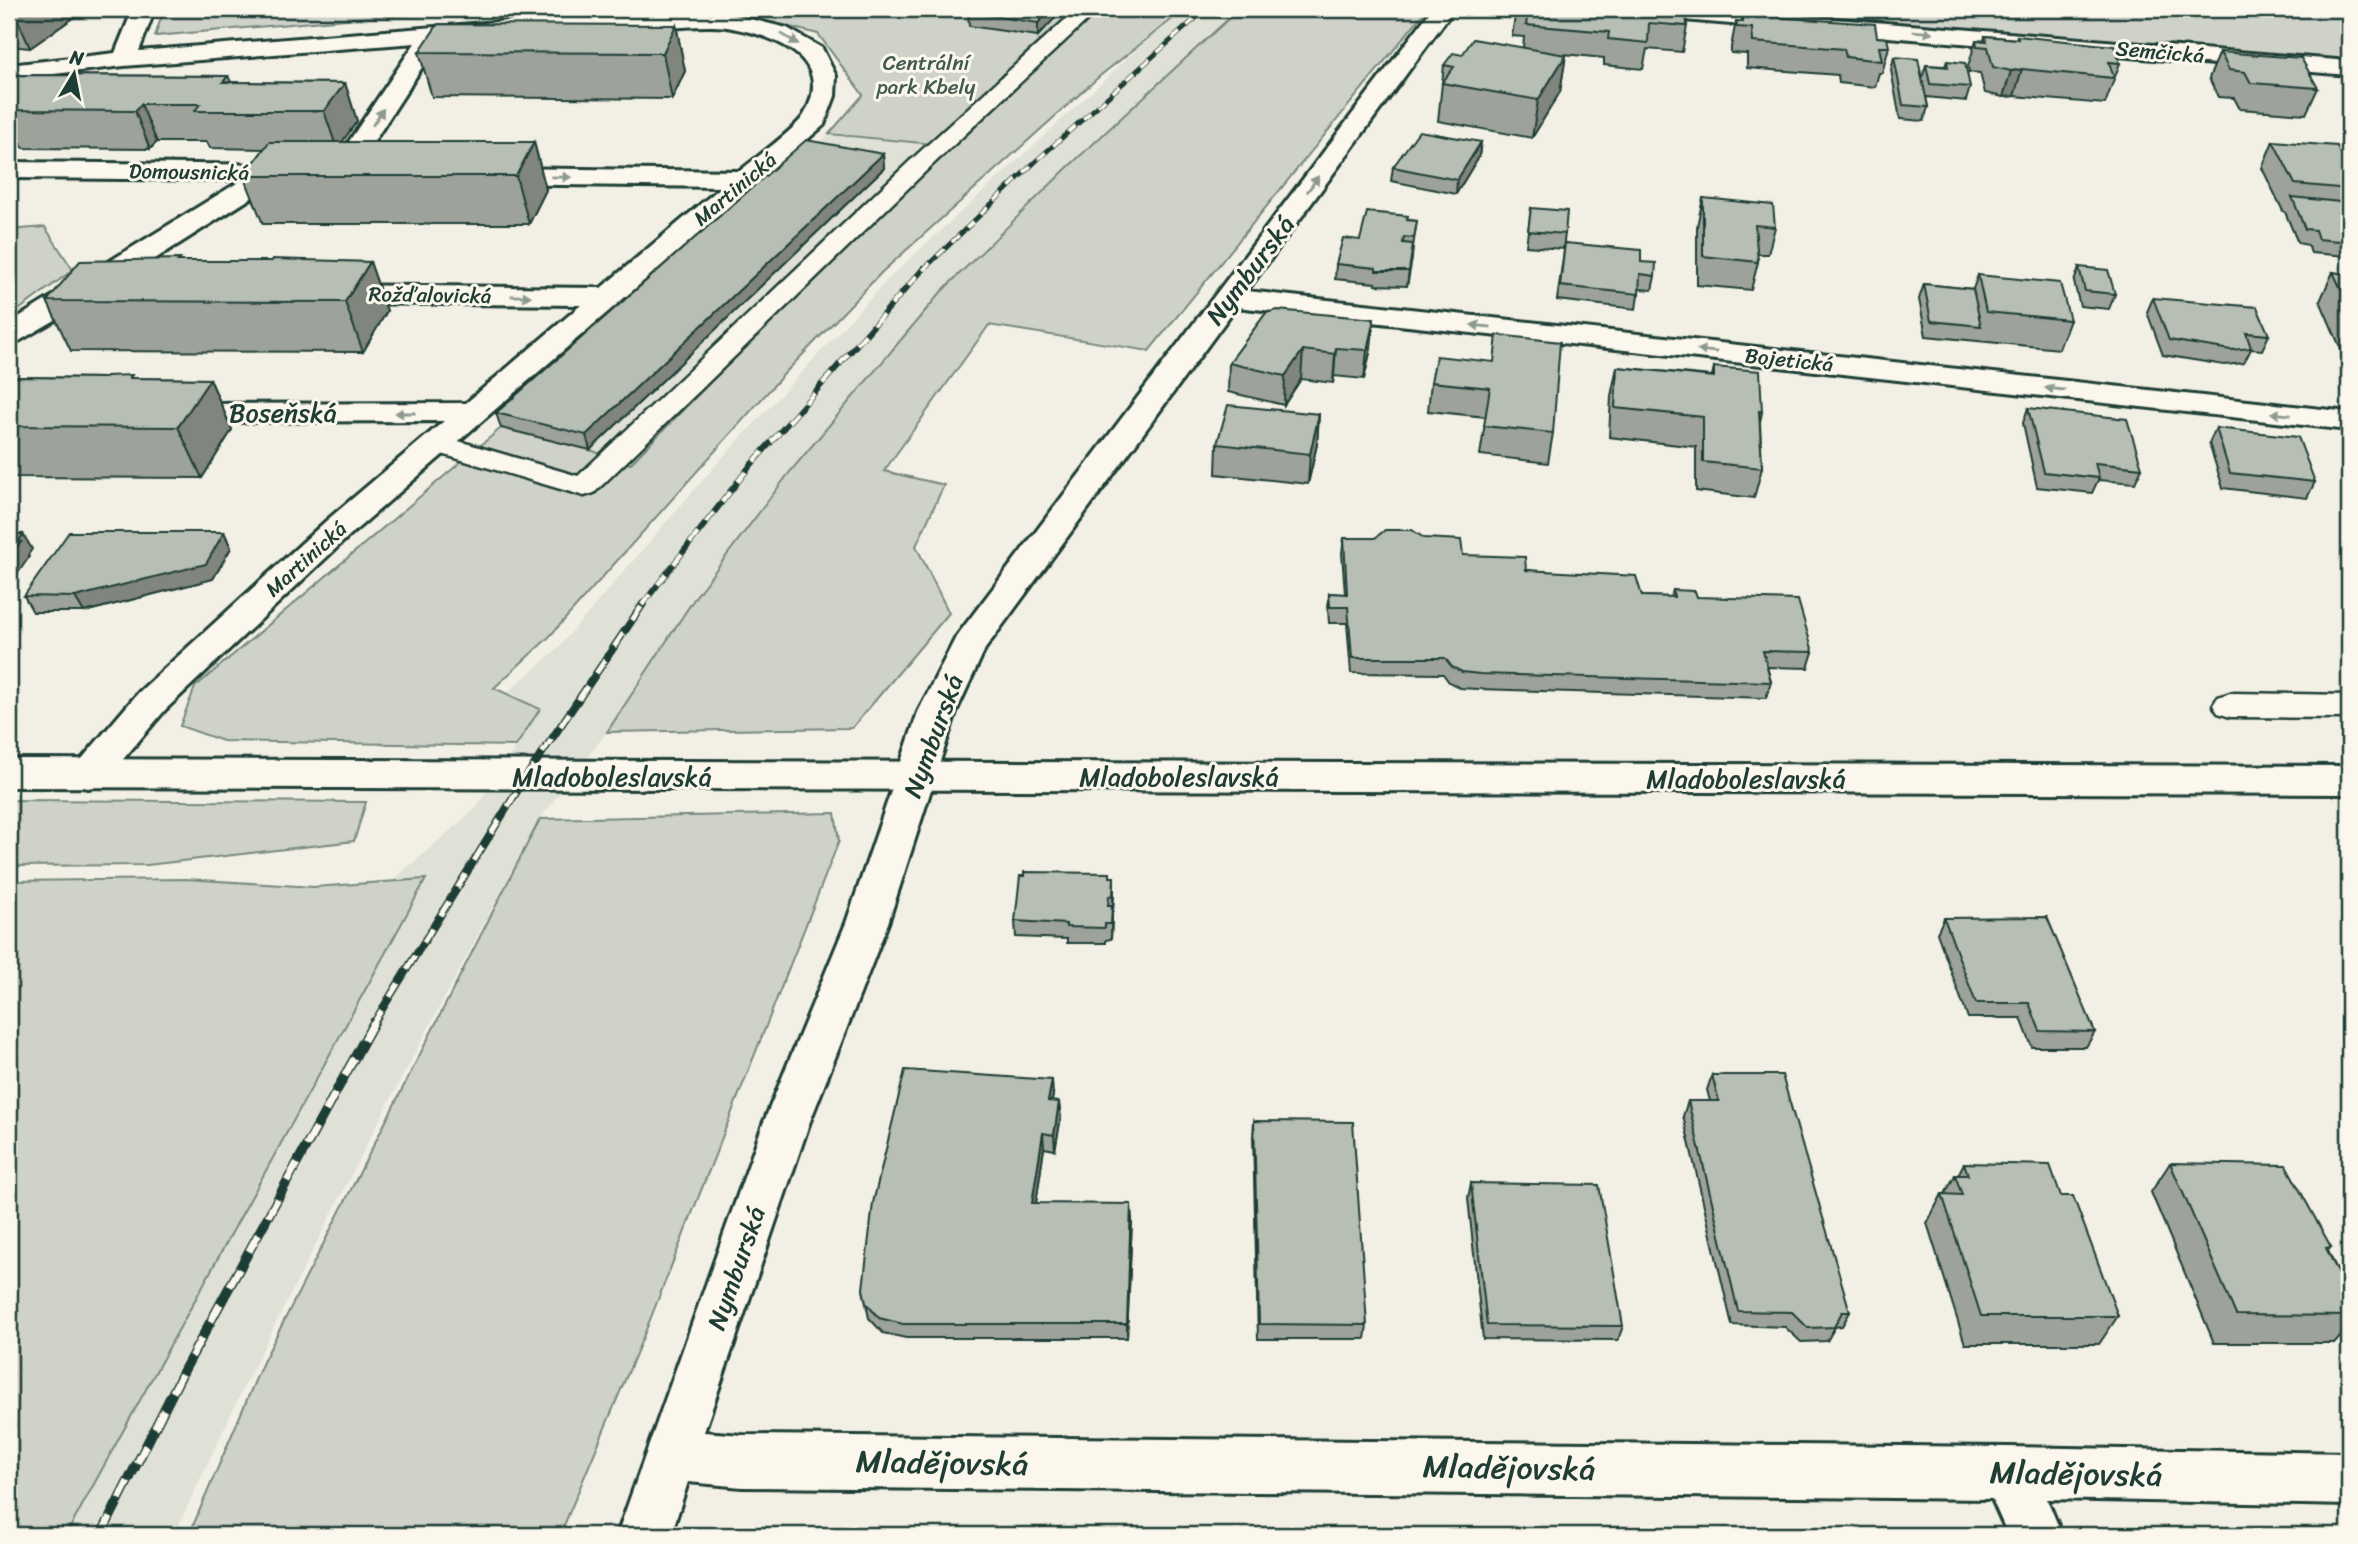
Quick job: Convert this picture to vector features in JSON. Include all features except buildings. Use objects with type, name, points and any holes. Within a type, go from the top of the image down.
[{"type":"street","points":[[124,59],[144,9]]},
{"type":"street","name":"Nymburská","points":[[645,1535],[670,1455],[786,1124],[867,923],[942,700],[969,645],[1443,9]]},
{"type":"street","name":"Semčická","points":[[1635,9],[2348,69]]},
{"type":"street","name":"Martinická","points":[[9,72],[124,59],[583,22],[725,20],[779,33],[814,53],[824,76],[823,96],[815,120],[338,528],[152,701],[88,774]]},
{"type":"street","points":[[340,174],[432,34]]},
{"type":"street","name":"Domousnická","points":[[9,170],[367,174]]},
{"type":"street","points":[[9,335],[85,291],[272,173]]},
{"type":"street","points":[[462,175],[747,179]]},
{"type":"street","points":[[85,291],[140,292]]},
{"type":"street","name":"Rožďalovická","points":[[305,293],[606,297]]},
{"type":"street","name":"Bojetická","points":[[1229,298],[2349,421]]},
{"type":"street","name":"Boseňská","points":[[145,413],[474,412]]},
{"type":"street","name":"Mladoboleslavská","points":[[9,773],[917,778],[2349,780]]},
{"type":"street","name":"Mladějovská","points":[[670,1455],[742,1461],[2008,1473],[2349,1479]]},
{"type":"street","points":[[2008,1473],[2035,1535]]},
{"type":"lane","points":[[439,444],[584,487],[908,161],[1088,9]]},
{"type":"lane","points":[[793,139],[818,144]]},
{"type":"lane","points":[[2230,705],[2349,707]]},
{"type":"shaded area","points":[[1177,9],[1239,9],[1002,229],[941,292],[789,473],[696,596],[607,732],[540,819],[379,1121],[247,1380],[174,1535],[9,1535],[367,913],[401,873],[475,809],[540,710],[505,694],[556,650],[713,468],[889,278],[1110,75]]},
{"type":"shaded area","points":[[829,134],[944,144],[630,464],[590,450],[501,428]]},
{"type":"green space","points":[[164,9],[601,9],[368,17],[155,36]]},
{"type":"green space","name":"Centrální park Kbely","points":[[717,9],[1185,9],[1101,75],[882,272],[783,375],[549,637],[494,688],[540,709],[516,746],[223,741],[180,726],[195,687],[501,428],[590,450],[630,464],[943,145],[829,134],[863,95],[818,34]],"holes":[[[1053,19],[1038,36],[970,25]]]},
{"type":"green space","points":[[1239,9],[1427,9],[1149,351],[989,325],[884,471],[944,485],[916,546],[949,613],[852,728],[607,732],[696,596],[789,473],[941,292],[1067,168]]},
{"type":"green space","points":[[1713,9],[2349,9],[2349,61]]},
{"type":"green space","points":[[45,227],[73,270],[9,317],[9,230]]},
{"type":"green space","points":[[9,800],[366,802],[354,841],[147,865],[9,866]]},
{"type":"green space","points":[[835,813],[839,841],[646,1330],[560,1535],[189,1535],[263,1362],[540,819]]},
{"type":"green space","points":[[186,879],[314,887],[426,879],[66,1535],[9,1535],[9,881]]},
{"type":"railway","points":[[923,270],[1036,161],[1206,9]]},
{"type":"railway","points":[[642,605],[750,466],[924,268]]},
{"type":"railway","points":[[373,1024],[526,777],[643,604]]},
{"type":"railway","points":[[101,1535],[182,1374],[374,1022]]}]
